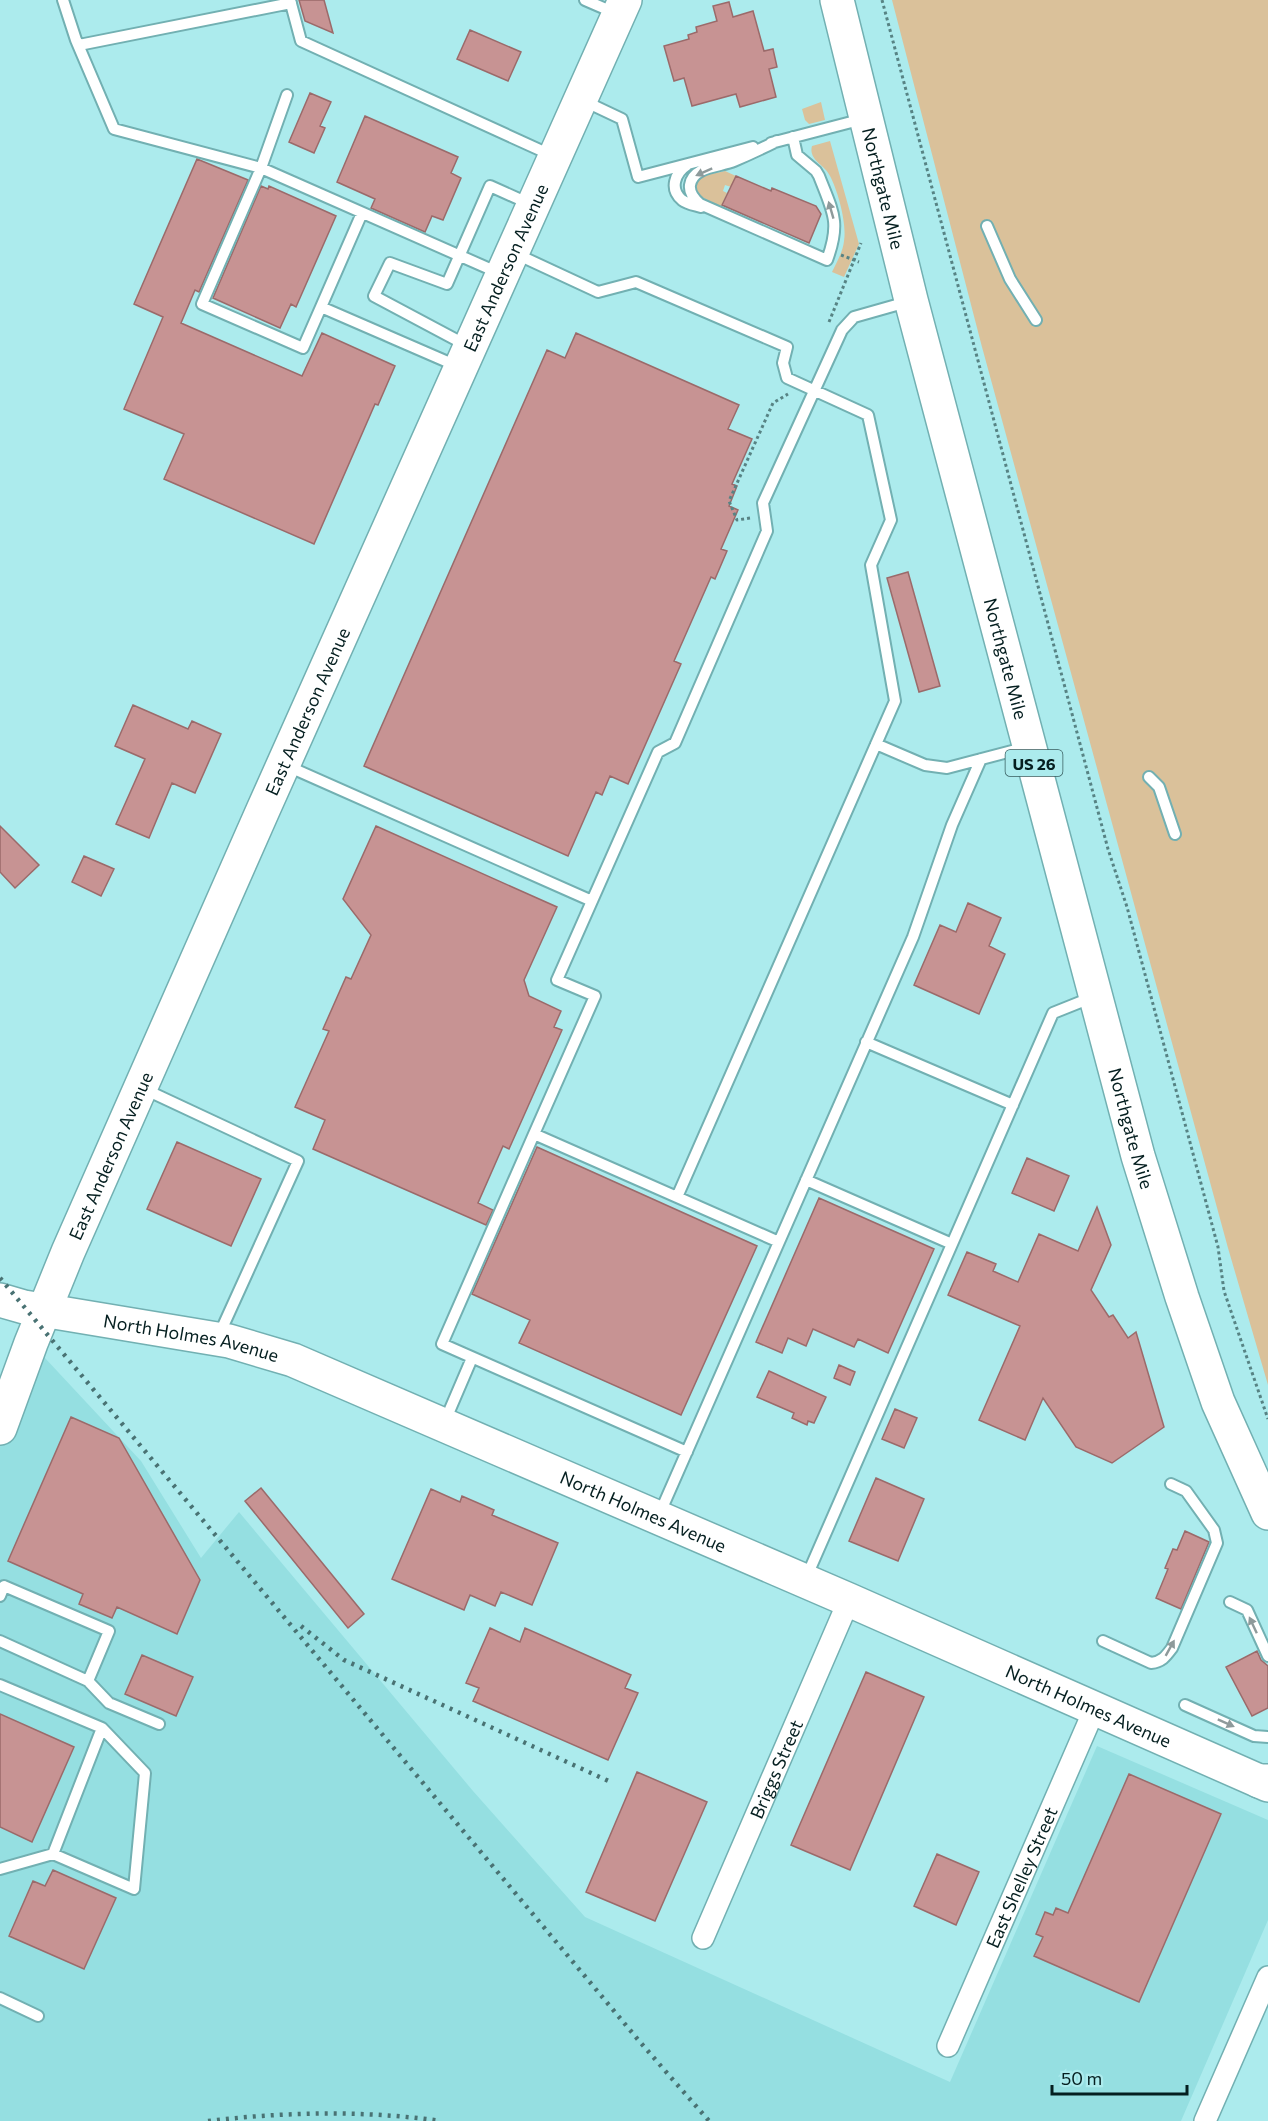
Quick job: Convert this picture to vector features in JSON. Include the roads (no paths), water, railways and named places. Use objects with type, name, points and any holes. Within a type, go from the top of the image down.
[{"type":"main road","name":"Northgate Mile","points":[[837,0],[911,300],[1138,1156],[1182,1298],[1229,1430],[1268,1514]]},
{"type":"main road","name":"East Anderson Avenue","points":[[0,1428],[44,1310],[140,1087],[622,7]]},
{"type":"main road","name":"North Holmes Avenue","points":[[0,1300],[24,1307],[218,1338],[293,1360],[1265,1782]]},
{"type":"street","name":"Briggs Street","points":[[703,1938],[849,1600]]},
{"type":"street","name":"East Shelley Street","points":[[948,2046],[1095,1708]]},
{"type":"street","points":[[1206,2121],[1268,1977]]},
{"type":"lane","points":[[63,0],[78,45],[114,129],[261,168],[459,256],[507,263],[598,292],[636,282],[787,347],[783,363],[787,378],[868,415],[891,520],[871,566],[895,701],[677,1197]]},
{"type":"lane","points":[[585,0],[622,7]]},
{"type":"lane","points":[[78,45],[291,2],[302,41],[554,157]]},
{"type":"lane","points":[[287,95],[261,168],[202,304],[303,348],[362,213]]},
{"type":"lane","points":[[580,99],[622,119],[638,177],[866,118]]},
{"type":"lane","points":[[777,141],[732,163],[703,170],[695,175],[690,189],[693,199],[827,260],[836,231],[833,214],[819,176],[797,155],[793,137]]},
{"type":"lane","points":[[693,162],[678,172],[674,185],[676,193],[690,204],[719,212]]},
{"type":"lane","points":[[465,357],[374,296],[390,263],[447,284],[490,186],[532,205]]},
{"type":"lane","points":[[987,226],[1010,279],[1036,320]]},
{"type":"lane","points":[[687,1452],[442,1344],[595,996],[557,980],[657,752],[675,743],[693,702],[767,531],[763,503],[813,390],[842,330],[854,317],[911,300]]},
{"type":"lane","points":[[321,307],[465,357]]},
{"type":"lane","points":[[876,744],[926,765],[947,768],[1029,746]]},
{"type":"lane","points":[[658,1518],[913,937],[952,825],[981,759]]},
{"type":"lane","points":[[284,764],[592,901]]},
{"type":"lane","points":[[1149,777],[1159,787],[1174,834]]},
{"type":"lane","points":[[805,1581],[1053,1012],[1095,997]]},
{"type":"lane","points":[[866,1042],[1013,1105]]},
{"type":"lane","points":[[140,1087],[298,1161],[218,1338]]},
{"type":"lane","points":[[534,1134],[779,1242]]},
{"type":"lane","points":[[806,1180],[952,1244]]},
{"type":"lane","points":[[443,1425],[472,1358]]},
{"type":"lane","points":[[1103,1641],[1151,1664],[1166,1657],[1213,1554],[1217,1543],[1214,1530],[1186,1491],[1171,1484]]},
{"type":"lane","points":[[0,1596],[4,1586],[109,1631],[88,1681]]},
{"type":"lane","points":[[1230,1602],[1247,1610],[1268,1656]]},
{"type":"lane","points":[[0,1641],[88,1681],[109,1703],[159,1724]]},
{"type":"lane","points":[[0,1685],[102,1728],[145,1773],[134,1889],[53,1854],[0,1869]]},
{"type":"lane","points":[[1185,1705],[1254,1736],[1268,1737]]},
{"type":"lane","points":[[53,1854],[102,1728]]},
{"type":"lane","points":[[0,1998],[38,2016]]},
{"type":"railway","points":[[0,1278],[640,2042],[709,2121]]},
{"type":"railway","points":[[301,1626],[344,1660],[613,1783]]},
{"type":"railway","points":[[208,2121],[324,2114],[383,2115],[441,2121]]}]
